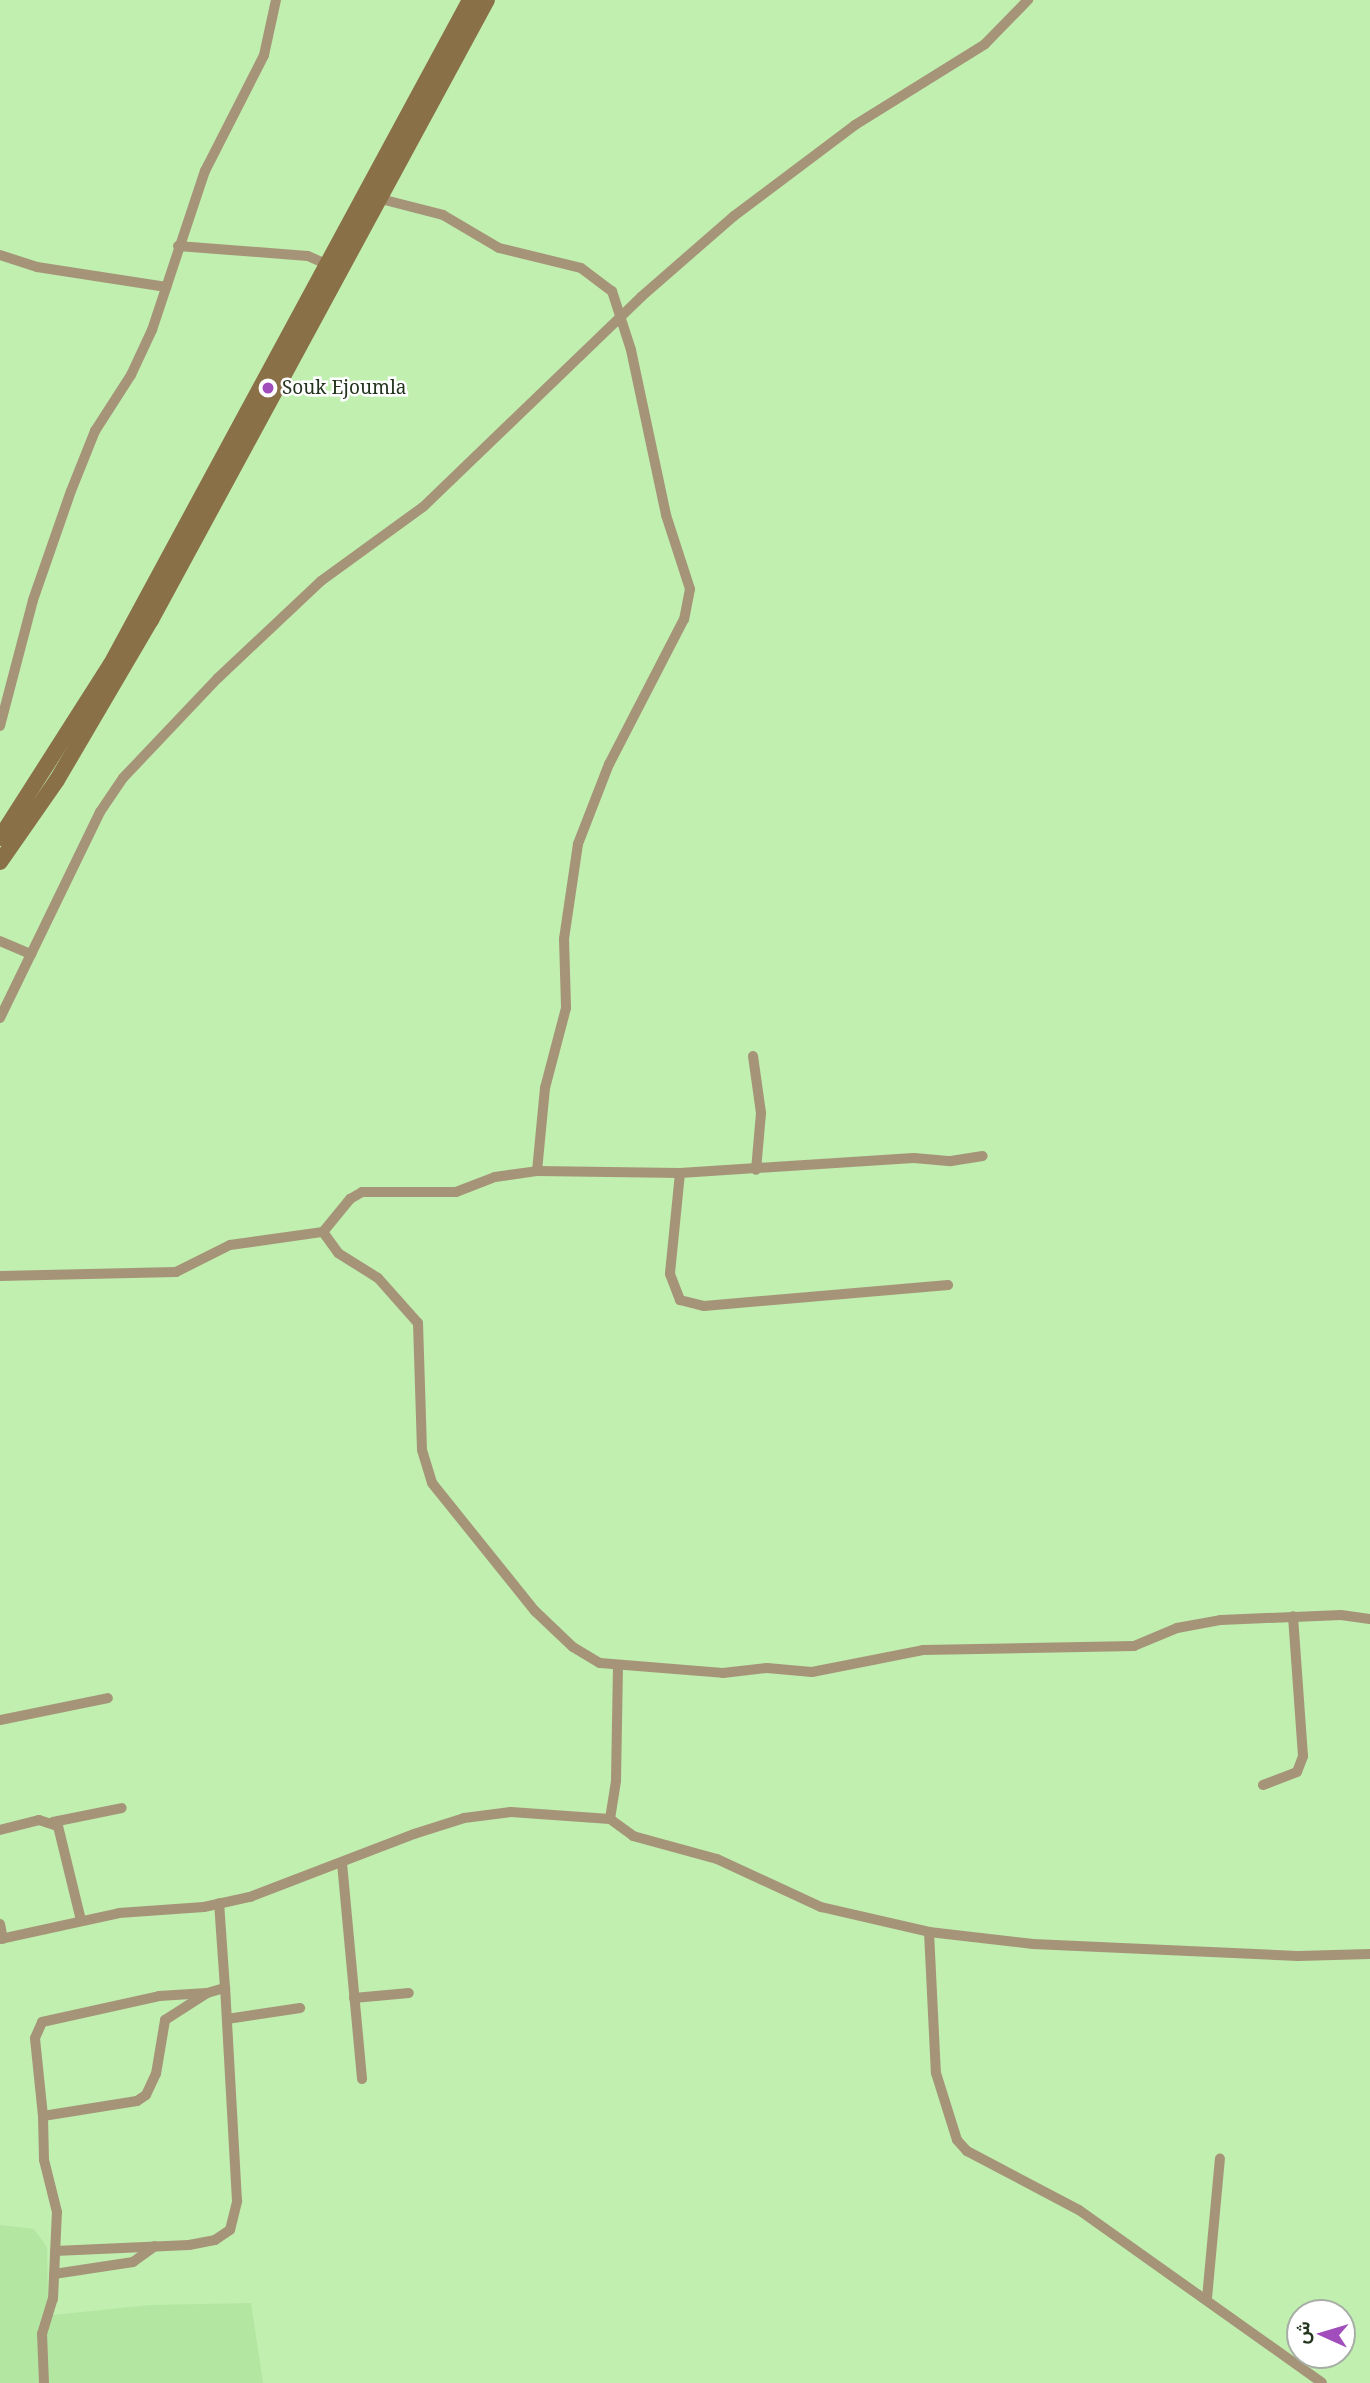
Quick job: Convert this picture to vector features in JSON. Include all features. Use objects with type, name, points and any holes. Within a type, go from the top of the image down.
[{"type":"main road","points":[[332,266],[377,198],[470,0]]},
{"type":"main road","points":[[0,862],[57,780],[429,90],[487,0]]},
{"type":"main road","points":[[0,838],[144,616]]},
{"type":"street","points":[[0,726],[33,600],[71,491],[95,431],[143,352],[205,171],[243,103],[264,55],[276,0]]},
{"type":"street","points":[[0,1018],[100,813],[123,778],[165,733],[313,588],[423,507],[638,301],[795,168],[855,125],[985,44],[1028,0]]},
{"type":"street","points":[[377,198],[443,215],[499,248],[581,268],[600,278],[617,298],[666,515],[690,589],[684,618],[609,764],[578,844],[564,939],[566,1008],[545,1088],[537,1171]]},
{"type":"street","points":[[178,246],[308,257],[332,266]]},
{"type":"street","points":[[0,255],[37,268],[166,287]]},
{"type":"street","points":[[617,298],[638,301]]},
{"type":"street","points":[[0,941],[31,954]]},
{"type":"street","points":[[753,1056],[761,1113],[756,1170]]},
{"type":"street","points":[[0,1276],[167,1273],[230,1245],[323,1232],[350,1199],[362,1192],[456,1192],[495,1177],[537,1171],[680,1173],[983,1156]]},
{"type":"street","points":[[680,1173],[670,1274],[680,1300],[704,1306],[948,1285]]},
{"type":"street","points":[[323,1232],[338,1253],[378,1278],[418,1323],[422,1450],[427,1474],[443,1500],[509,1581],[563,1639],[590,1658],[618,1667],[812,1672],[923,1650],[1120,1647],[1188,1626],[1293,1616],[1370,1619]]},
{"type":"street","points":[[1263,1785],[1297,1772],[1303,1756],[1293,1616]]},
{"type":"street","points":[[610,1819],[616,1780],[618,1667]]},
{"type":"street","points":[[0,1720],[108,1698]]},
{"type":"street","points":[[0,1830],[39,1820],[53,1822],[122,1808]]},
{"type":"street","points":[[0,1924],[2,1939],[80,1920],[219,1903],[342,1863],[464,1818],[512,1812],[610,1819],[633,1836],[717,1859],[821,1907],[929,1932],[1033,1944],[1298,1956],[1370,1954]]},
{"type":"street","points":[[53,1822],[62,1832],[80,1920]]},
{"type":"street","points":[[342,1863],[362,2079]]},
{"type":"street","points":[[55,2251],[215,2240],[225,2236],[234,2223],[236,2168],[219,1903]]},
{"type":"street","points":[[929,1932],[936,2073],[957,2140],[979,2159],[1079,2210],[1207,2298],[1322,2383]]},
{"type":"street","points":[[43,2116],[137,2101],[146,2095],[156,2074],[165,2020],[207,1993],[225,1988]]},
{"type":"street","points":[[44,2383],[42,2334],[51,2311],[57,2212],[44,2160],[43,2116],[35,2038],[43,2022],[179,1992],[207,1993]]},
{"type":"street","points":[[354,1998],[409,1993]]},
{"type":"street","points":[[227,2019],[300,2008]]},
{"type":"street","points":[[1207,2298],[1220,2160]]},
{"type":"street","points":[[54,2274],[134,2262],[155,2246]]},
{"type":"shaded area","points":[[0,2225],[34,2229],[47,2247],[48,2304],[53,2315],[150,2305],[251,2303],[263,2383],[0,2383]]},
{"type":"place","name":"Souk Ejoumla","points":[[268,388]]}]
